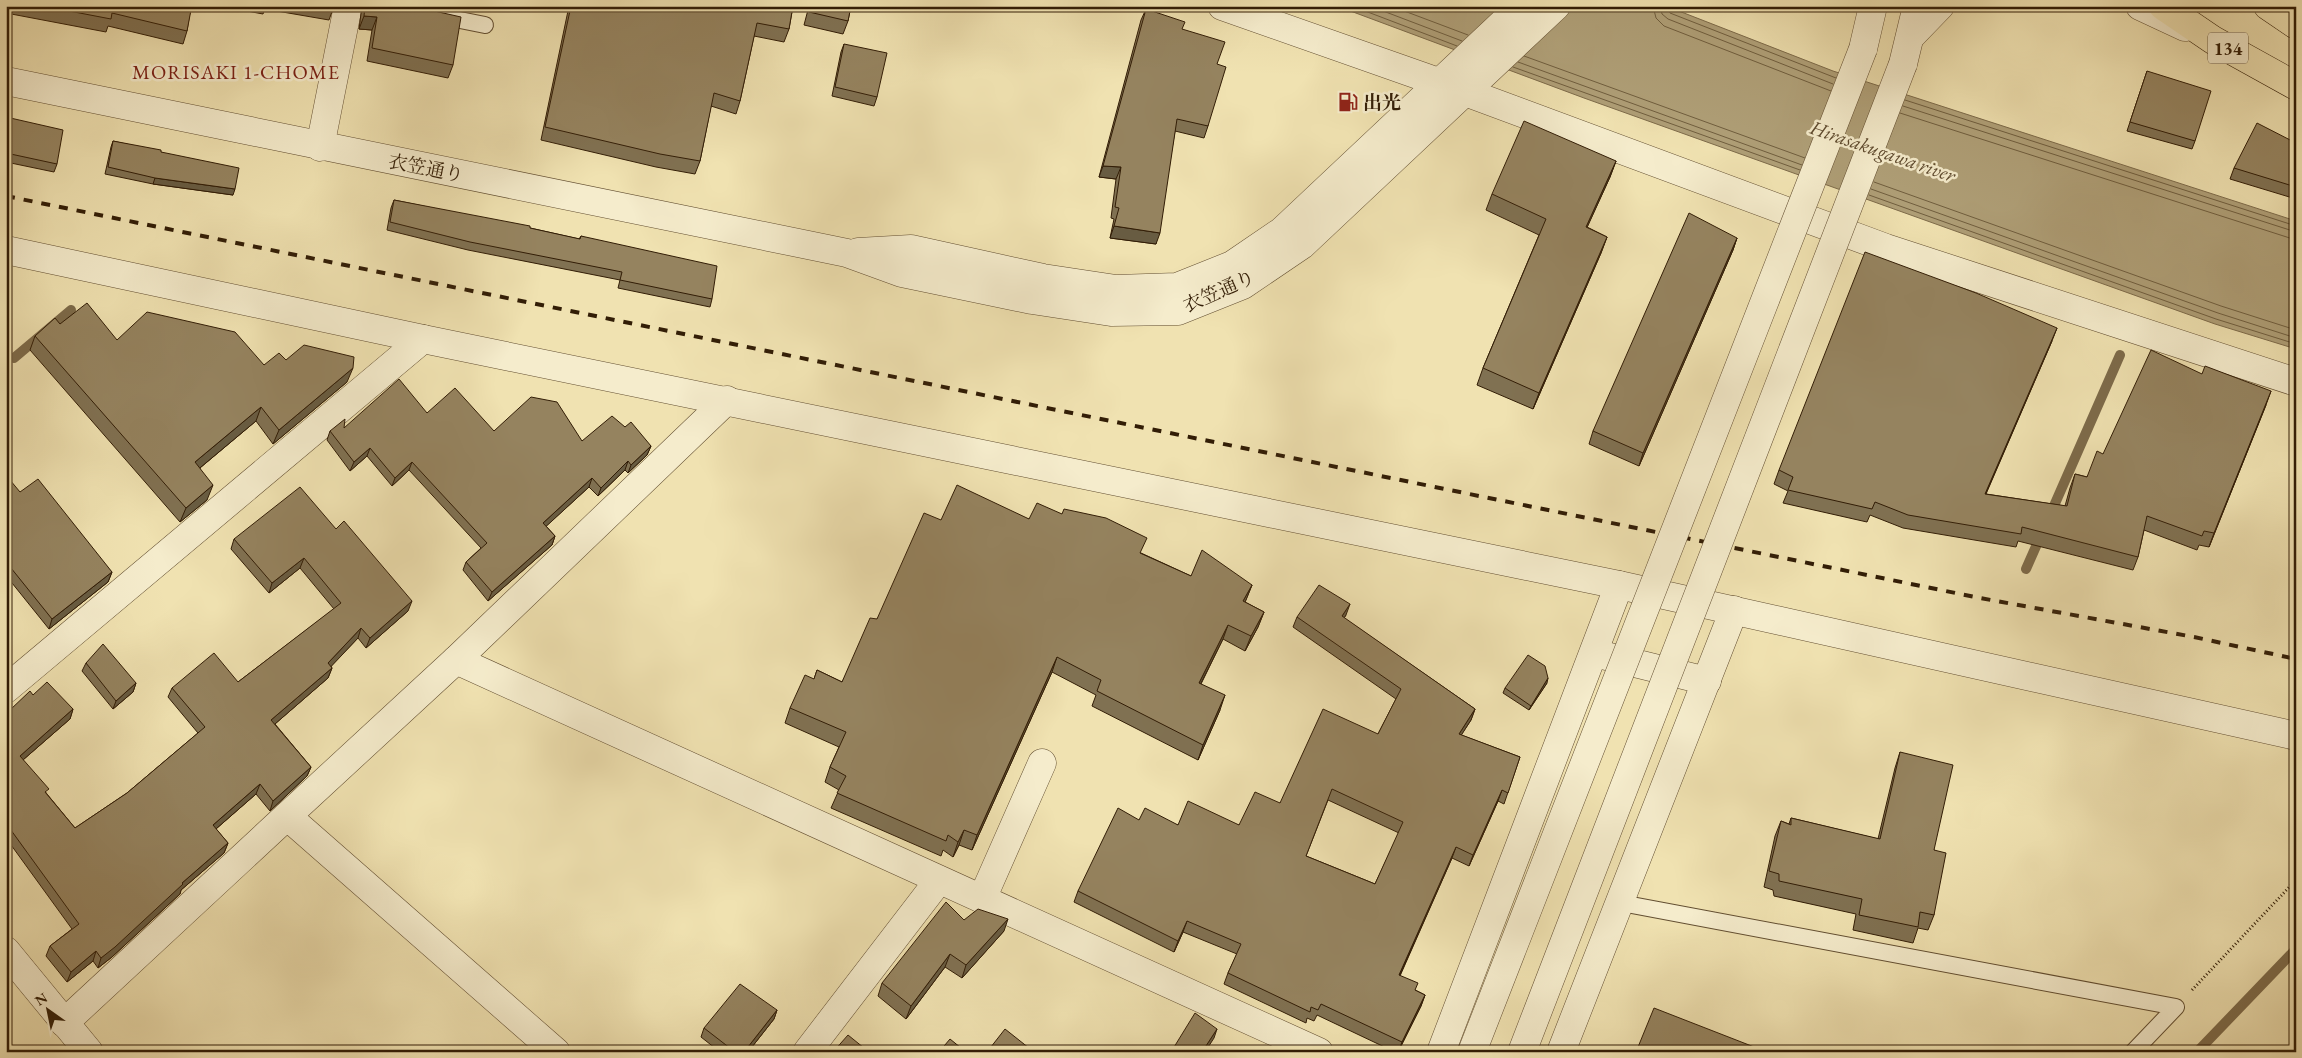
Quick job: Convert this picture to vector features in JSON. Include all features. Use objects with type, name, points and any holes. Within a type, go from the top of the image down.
[{"type":"highway","name":"134","points":[[2163,6],[2213,40],[2296,86]]},
{"type":"highway","points":[[2268,6],[2296,25]]},
{"type":"street","points":[[320,147],[348,6]]},
{"type":"street","points":[[1222,6],[1458,83],[1886,248],[2296,382]]},
{"type":"street","name":"衣笠通り","points":[[1458,83],[1521,6]]},
{"type":"street","name":"衣笠通り","points":[[6,81],[320,147],[847,253],[911,249],[1043,278],[1116,288],[1177,287],[1232,265],[1282,231],[1458,83],[1556,6]]},
{"type":"street","points":[[1472,1052],[1863,49],[1874,6]]},
{"type":"street","points":[[1522,1052],[1903,64],[1917,6]]},
{"type":"street","points":[[1911,36],[1940,6]]},
{"type":"street","points":[[2140,6],[2213,40]]},
{"type":"street","points":[[6,250],[423,339],[1619,585],[2296,736]]},
{"type":"street","points":[[6,689],[423,339]]},
{"type":"street","points":[[64,1023],[456,660],[727,400]]},
{"type":"street","points":[[1441,1052],[1619,585]]},
{"type":"street","points":[[1561,1052],[1621,903],[1734,610]]},
{"type":"street","points":[[1593,653],[1707,681]]},
{"type":"street","points":[[456,660],[1319,1052]]},
{"type":"street","points":[[982,899],[1042,763]]},
{"type":"street","points":[[287,816],[556,1052]]},
{"type":"street","points":[[807,1052],[940,880]]},
{"type":"street","points":[[6,951],[90,1052]]},
{"type":"lane","points":[[421,12],[485,25]]},
{"type":"lane","points":[[1621,903],[2176,1007]]},
{"type":"lane","points":[[2133,1052],[2176,1007]]},
{"type":"path","points":[[2176,1007],[2296,880]]},
{"type":"water","name":"Hirasakugawa river","points":[[1337,6],[1666,6],[1833,71],[2296,221],[2296,349],[2215,324],[1584,98]]},
{"type":"building","points":[[43,6],[191,6],[191,10],[187,31],[112,13],[111,19]]},
{"type":"building","points":[[365,6],[412,6],[461,17],[453,65],[372,48],[377,17],[364,16]]},
{"type":"building","points":[[571,6],[793,6],[789,29],[757,23],[740,101],[714,93],[700,161],[660,154],[545,127]]},
{"type":"building","points":[[811,6],[851,6],[848,21],[809,12]]},
{"type":"building","points":[[1146,9],[1185,22],[1182,29],[1225,42],[1217,64],[1226,67],[1208,126],[1177,119],[1160,233],[1114,226],[1119,208],[1115,207],[1121,167],[1103,166]]},
{"type":"building","points":[[844,44],[887,53],[877,97],[835,87]]},
{"type":"building","points":[[2147,71],[2211,91],[2195,141],[2130,122]]},
{"type":"building","points":[[6,117],[63,130],[57,164],[6,153],[8,145],[6,144]]},
{"type":"building","points":[[1524,121],[1616,161],[1586,227],[1607,237],[1539,393],[1483,368],[1546,219],[1492,194]]},
{"type":"building","points":[[2257,123],[2296,143],[2296,187],[2234,168]]},
{"type":"building","points":[[113,141],[239,168],[235,189],[155,178],[108,167]]},
{"type":"building","points":[[394,200],[530,226],[530,228],[580,239],[581,236],[717,266],[712,299],[620,280],[622,272],[470,242],[390,222]]},
{"type":"building","points":[[1689,213],[1737,238],[1643,453],[1593,431]]},
{"type":"building","points":[[1865,252],[1976,293],[2057,328],[1985,494],[2067,506],[2075,474],[2087,477],[2097,451],[2103,454],[2151,350],[2202,374],[2205,366],[2271,391],[2214,533],[2204,531],[2202,536],[2147,516],[2138,557],[2022,527],[2021,534],[1908,515],[1875,502],[1872,509],[1788,490],[1793,477],[1779,470]]},
{"type":"building","points":[[87,303],[117,340],[147,312],[235,332],[264,365],[279,353],[286,360],[304,345],[354,357],[353,368],[279,430],[261,407],[195,462],[213,485],[186,508],[35,336],[55,318],[60,324]]},
{"type":"building","points":[[399,379],[427,413],[455,388],[494,431],[531,397],[557,402],[582,441],[612,416],[625,427],[631,422],[651,446],[631,465],[628,461],[601,488],[592,478],[543,523],[555,536],[492,592],[466,562],[487,543],[412,462],[395,478],[370,448],[354,462],[330,431],[345,419],[344,428]]},
{"type":"building","points":[[38,479],[112,572],[52,619],[11,568],[6,573],[6,483],[10,480],[20,492]]},
{"type":"building","points":[[957,485],[1029,519],[1037,503],[1062,514],[1064,509],[1106,518],[1147,538],[1140,553],[1191,576],[1202,550],[1252,585],[1243,601],[1264,612],[1251,636],[1228,625],[1199,683],[1225,695],[1203,745],[1097,691],[1101,680],[1057,657],[977,835],[964,830],[958,842],[948,835],[946,841],[837,793],[846,776],[830,767],[846,732],[790,708],[805,675],[814,679],[817,670],[842,682],[870,618],[877,619],[924,513],[941,520]]},
{"type":"building","points":[[300,487],[336,529],[344,521],[412,601],[370,638],[361,628],[328,663],[332,668],[271,720],[311,767],[273,801],[260,784],[213,825],[228,843],[182,883],[115,947],[101,958],[96,951],[71,972],[50,946],[79,924],[8,826],[11,823],[6,816],[6,706],[10,710],[30,691],[33,695],[47,682],[73,709],[20,756],[49,789],[45,792],[75,828],[127,793],[205,727],[172,688],[214,653],[238,682],[341,603],[304,558],[272,583],[234,539]]},
{"type":"building","points":[[1319,585],[1350,604],[1342,616],[1475,709],[1459,734],[1520,757],[1508,793],[1502,790],[1473,855],[1456,847],[1399,975],[1418,983],[1415,990],[1425,995],[1402,1042],[1321,1004],[1318,1010],[1311,1007],[1310,1012],[1228,973],[1241,944],[1187,921],[1178,941],[1078,891],[1118,808],[1139,820],[1145,808],[1178,825],[1188,801],[1239,825],[1255,792],[1280,803],[1323,709],[1378,734],[1401,689],[1297,617]],"holes":[[[1332,789],[1403,822],[1375,884],[1306,856]]]},
{"type":"building","points":[[103,644],[136,683],[116,701],[86,663]]},
{"type":"building","points":[[1528,655],[1545,666],[1548,678],[1531,706],[1505,688]]},
{"type":"building","points":[[1900,752],[1953,765],[1934,850],[1946,853],[1934,915],[1920,912],[1918,927],[1859,915],[1862,899],[1779,881],[1779,874],[1769,871],[1781,821],[1791,825],[1791,818],[1880,839]]},
{"type":"building","points":[[946,902],[964,920],[978,909],[1008,919],[966,965],[950,954],[911,1006],[882,983]]},
{"type":"building","points":[[740,984],[777,1010],[744,1052],[735,1052],[704,1028]]},
{"type":"building","points":[[1654,1008],[1767,1052],[1636,1052]]},
{"type":"building","points":[[1195,1013],[1217,1029],[1202,1052],[1171,1052]]},
{"type":"building","points":[[1005,1029],[1034,1052],[987,1052]]},
{"type":"building","points":[[848,1035],[869,1052],[833,1052]]},
{"type":"building","points":[[950,1039],[966,1052],[939,1052]]},
{"type":"waterway","points":[[14,358],[71,310]]},
{"type":"waterway","points":[[2050,515],[2120,355]]},
{"type":"waterway","points":[[2026,569],[2041,535]]},
{"type":"waterway","points":[[2197,1052],[2296,949]]},
{"type":"railway","points":[[6,196],[1980,598],[2194,637],[2296,659]]},
{"type":"place","name":"出光","points":[[1348,102]]},
{"type":"district","name":"MORISAKI 1-CHOME","points":[[236,72]]}]
